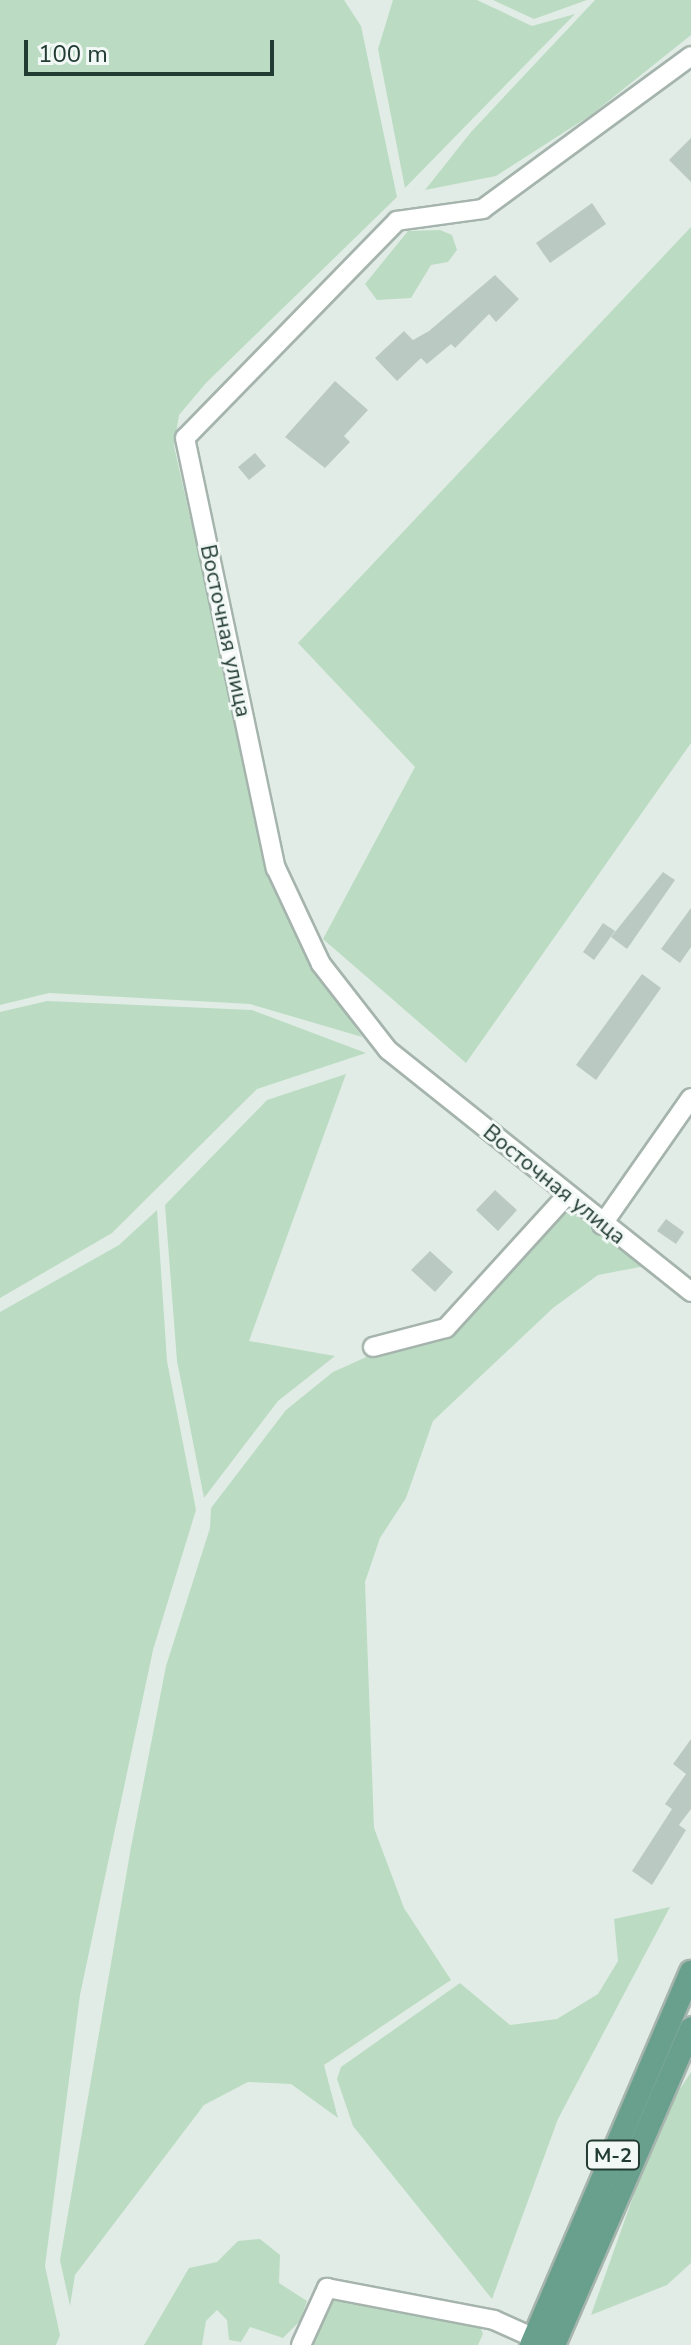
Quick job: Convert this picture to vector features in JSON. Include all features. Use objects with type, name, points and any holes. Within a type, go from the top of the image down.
[{"type":"main road","name":"М-2","points":[[540,2343],[691,1972]]},
{"type":"main road","name":"М-2","points":[[540,2343],[691,2028]]},
{"type":"street","name":"Восточная улица","points":[[691,56],[483,209],[397,221],[185,438],[276,868],[321,964],[388,1050],[602,1225],[691,1292]]},
{"type":"street","points":[[602,1225],[691,1098]]},
{"type":"street","points":[[373,1347],[446,1328],[566,1196]]},
{"type":"street","points":[[301,2345],[327,2288],[494,2320],[540,2343]]},
{"type":"green space","points":[[0,0],[344,0],[361,26],[397,197],[206,383],[179,415],[174,446],[269,868],[315,970],[362,1037],[250,1004],[49,993],[0,1005]]},
{"type":"green space","points":[[393,0],[477,0],[532,26],[575,14],[405,188],[378,49]]},
{"type":"green space","points":[[493,0],[587,0],[534,19]]},
{"type":"green space","points":[[595,0],[691,0],[691,35],[591,115],[496,176],[425,190],[471,132]]},
{"type":"green space","points":[[691,227],[691,743],[466,1063],[323,939],[415,767],[298,643]]},
{"type":"green space","points":[[440,230],[452,235],[457,250],[448,262],[431,265],[411,298],[377,300],[365,284],[408,231]]},
{"type":"green space","points":[[47,1001],[252,1010],[366,1053],[257,1089],[112,1233],[0,1298],[0,1012]]},
{"type":"green space","points":[[346,1074],[249,1341],[335,1356],[278,1401],[204,1498],[177,1361],[165,1205],[267,1100]]},
{"type":"green space","points":[[157,1210],[167,1361],[196,1510],[153,1650],[80,1995],[45,2266],[60,2335],[56,2345],[0,2345],[0,1312],[119,1245]]},
{"type":"green space","points":[[565,1210],[577,1212],[645,1266],[598,1275],[553,1308],[433,1421],[406,1498],[380,1538],[365,1582],[374,1828],[404,1908],[451,1980],[324,2065],[338,2118],[291,2084],[248,2082],[204,2105],[75,2275],[70,2306],[60,2260],[131,1847],[166,1666],[210,1528],[211,1508],[286,1410],[333,1372],[373,1354],[449,1334]]},
{"type":"green space","points":[[670,1907],[558,2119],[492,2299],[353,2126],[337,2079],[341,2067],[460,1983],[510,2025],[557,2019],[598,1994],[618,1961],[614,1919]]},
{"type":"green space","points":[[691,2072],[691,2263],[667,2285],[591,2315],[661,2118]]},
{"type":"green space","points":[[260,2239],[280,2255],[279,2283],[307,2301],[300,2321],[283,2338],[250,2327],[241,2342],[229,2340],[227,2320],[217,2310],[206,2321],[202,2345],[144,2345],[189,2268],[217,2262],[238,2241]]},
{"type":"green space","points":[[334,2293],[478,2321],[483,2334],[478,2345],[310,2345]]},
{"type":"building","points":[[691,138],[691,182],[669,160]]},
{"type":"building","points":[[592,203],[606,224],[550,263],[536,243]]},
{"type":"building","points":[[495,275],[519,299],[496,322],[489,314],[455,348],[451,344],[427,364],[421,358],[397,381],[375,358],[404,331],[413,340],[429,331]]},
{"type":"building","points":[[335,381],[368,410],[344,436],[350,442],[325,468],[285,437]]},
{"type":"building","points":[[255,453],[266,466],[249,480],[238,467]]},
{"type":"building","points":[[663,872],[675,880],[627,949],[611,937]]},
{"type":"building","points":[[691,908],[691,947],[680,963],[661,949]]},
{"type":"building","points":[[603,923],[615,931],[594,960],[583,952]]},
{"type":"building","points":[[642,974],[661,988],[596,1080],[576,1065]]},
{"type":"building","points":[[495,1190],[517,1210],[498,1231],[476,1210]]},
{"type":"building","points":[[666,1219],[684,1232],[676,1244],[657,1231]]},
{"type":"building","points":[[430,1251],[453,1272],[435,1292],[411,1270]]},
{"type":"building","points":[[691,1739],[691,1809],[679,1825],[686,1830],[652,1885],[632,1871],[672,1809],[665,1804],[686,1774],[673,1764]]}]
